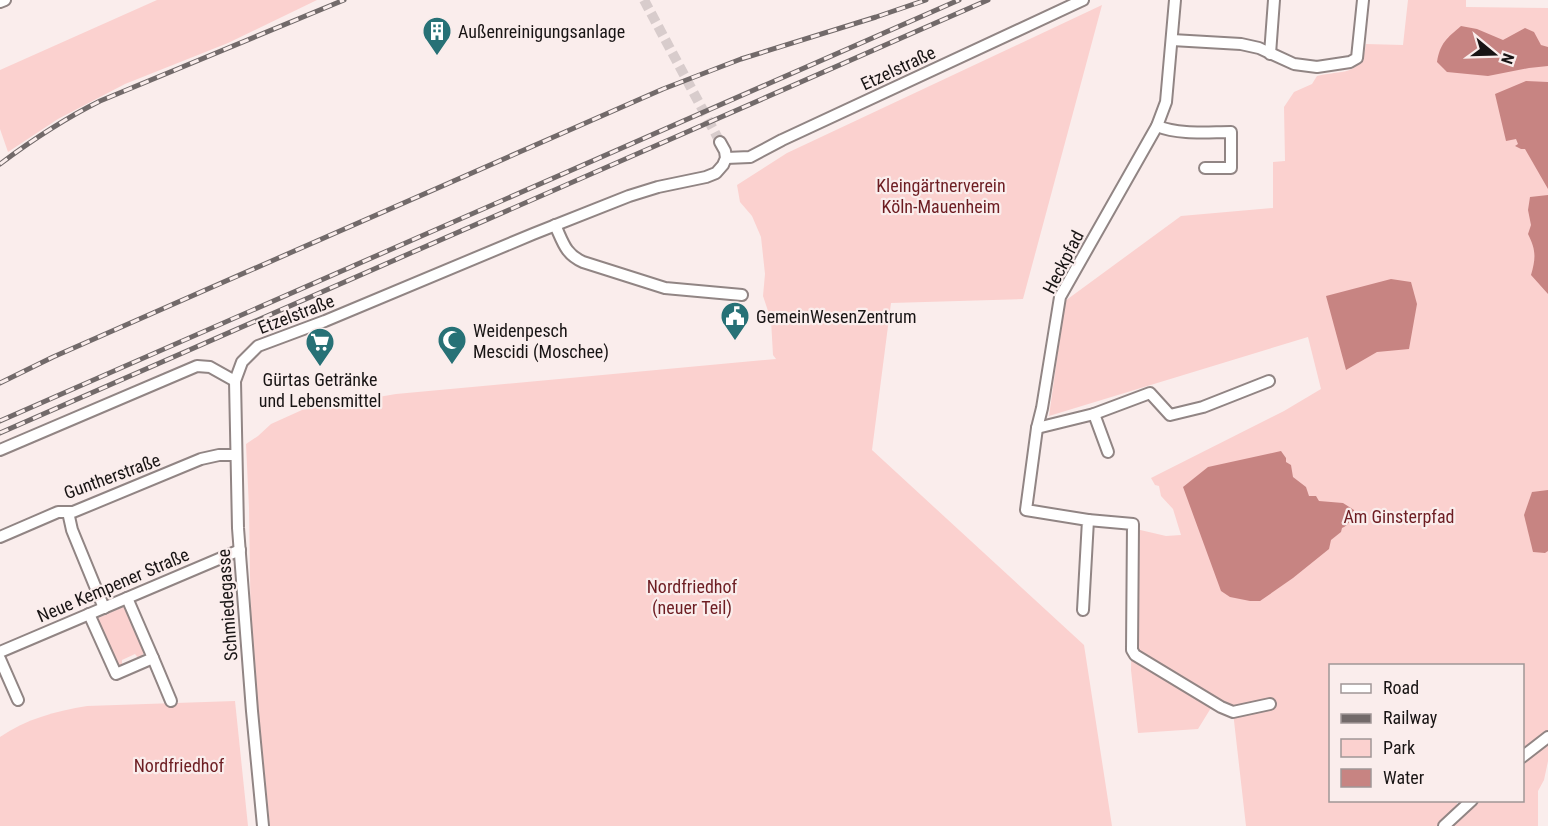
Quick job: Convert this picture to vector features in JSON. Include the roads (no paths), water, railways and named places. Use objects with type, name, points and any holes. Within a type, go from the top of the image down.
[{"type":"street","points":[[0,2],[5,0]]},
{"type":"street","name":"Etzelstraße","points":[[235,381],[242,362],[258,346],[325,321],[555,225],[658,187],[716,173],[726,158],[750,157],[1083,0]]},
{"type":"street","name":"Heckpfad","points":[[1175,0],[1167,102],[1157,126],[1060,297],[1037,428],[1026,510],[1088,520],[1133,524],[1132,650],[1136,655],[1233,712],[1270,704]]},
{"type":"street","points":[[1270,54],[1274,0]]},
{"type":"street","points":[[1172,40],[1241,44],[1259,48],[1294,64],[1317,67],[1350,62],[1357,58],[1363,0]]},
{"type":"street","points":[[1157,126],[1179,132],[1231,132],[1231,168],[1205,168]]},
{"type":"street","points":[[720,142],[726,158]]},
{"type":"street","points":[[555,225],[567,251],[573,258],[583,262],[665,288],[742,296]]},
{"type":"street","points":[[0,450],[197,366],[210,367],[235,381]]},
{"type":"street","name":"Schmiedegasse","points":[[235,381],[240,550],[263,826]]},
{"type":"street","points":[[1037,428],[1094,414],[1150,393],[1170,415],[1203,406],[1269,381]]},
{"type":"street","points":[[1094,414],[1108,452]]},
{"type":"street","name":"Guntherstraße","points":[[0,537],[58,512],[73,512],[104,500],[201,459],[219,454],[236,455]]},
{"type":"street","points":[[68,512],[72,530],[104,608]]},
{"type":"street","points":[[1083,610],[1088,520]]},
{"type":"street","name":"Neue Kempener Straße","points":[[0,652],[240,550]]},
{"type":"street","points":[[127,598],[171,702]]},
{"type":"street","points":[[89,614],[116,674],[153,658]]},
{"type":"street","points":[[0,659],[18,700]]},
{"type":"street","points":[[1524,755],[1548,737]]},
{"type":"street","points":[[1444,826],[1471,802]]},
{"type":"water","points":[[1461,26],[1477,29],[1503,40],[1525,28],[1534,32],[1541,45],[1548,47],[1548,66],[1488,76],[1447,72],[1437,62],[1438,55],[1445,41]]},
{"type":"water","points":[[1526,81],[1548,82],[1548,189],[1525,149],[1515,146],[1518,144],[1516,139],[1506,141],[1495,94]]},
{"type":"water","points":[[1548,195],[1548,294],[1531,275],[1534,254],[1528,234],[1531,225],[1528,210],[1530,197]]},
{"type":"water","points":[[1391,279],[1411,282],[1417,304],[1409,349],[1377,352],[1346,370],[1326,296]]},
{"type":"water","points":[[1281,451],[1286,462],[1291,465],[1293,477],[1306,487],[1309,496],[1316,496],[1319,501],[1343,503],[1354,510],[1353,515],[1349,523],[1331,540],[1329,549],[1260,601],[1230,597],[1221,591],[1183,487],[1208,467]]},
{"type":"water","points":[[1548,490],[1548,551],[1533,552],[1524,515],[1532,492]]},
{"type":"tunnel","points":[[644,0],[720,142]]},
{"type":"railway","points":[[0,164],[48,130],[100,101],[344,0]]},
{"type":"railway","points":[[0,383],[53,357],[663,89],[741,59],[926,0]]},
{"type":"railway","points":[[0,421],[959,0]]},
{"type":"railway","points":[[0,433],[988,0]]},
{"type":"place","name":"Außenreinigungsanlage","points":[[437,56]]},
{"type":"place","name":"GemeinWesenZentrum","points":[[735,342]]},
{"type":"place","name":"Weidenpesch Mescidi (Moschee)","points":[[452,366]]},
{"type":"place","name":"Gürtas Getränke und Lebensmittel","points":[[320,368]]},
{"type":"park label","name":"Kleingärtnerverein Köln-Mauenheim","points":[[941,195]]},
{"type":"park label","name":"Am Ginsterpfad","points":[[1399,516]]},
{"type":"park label","name":"Nordfriedhof (neuer Teil)","points":[[692,596]]},
{"type":"park label","name":"Nordfriedhof","points":[[179,765]]}]
